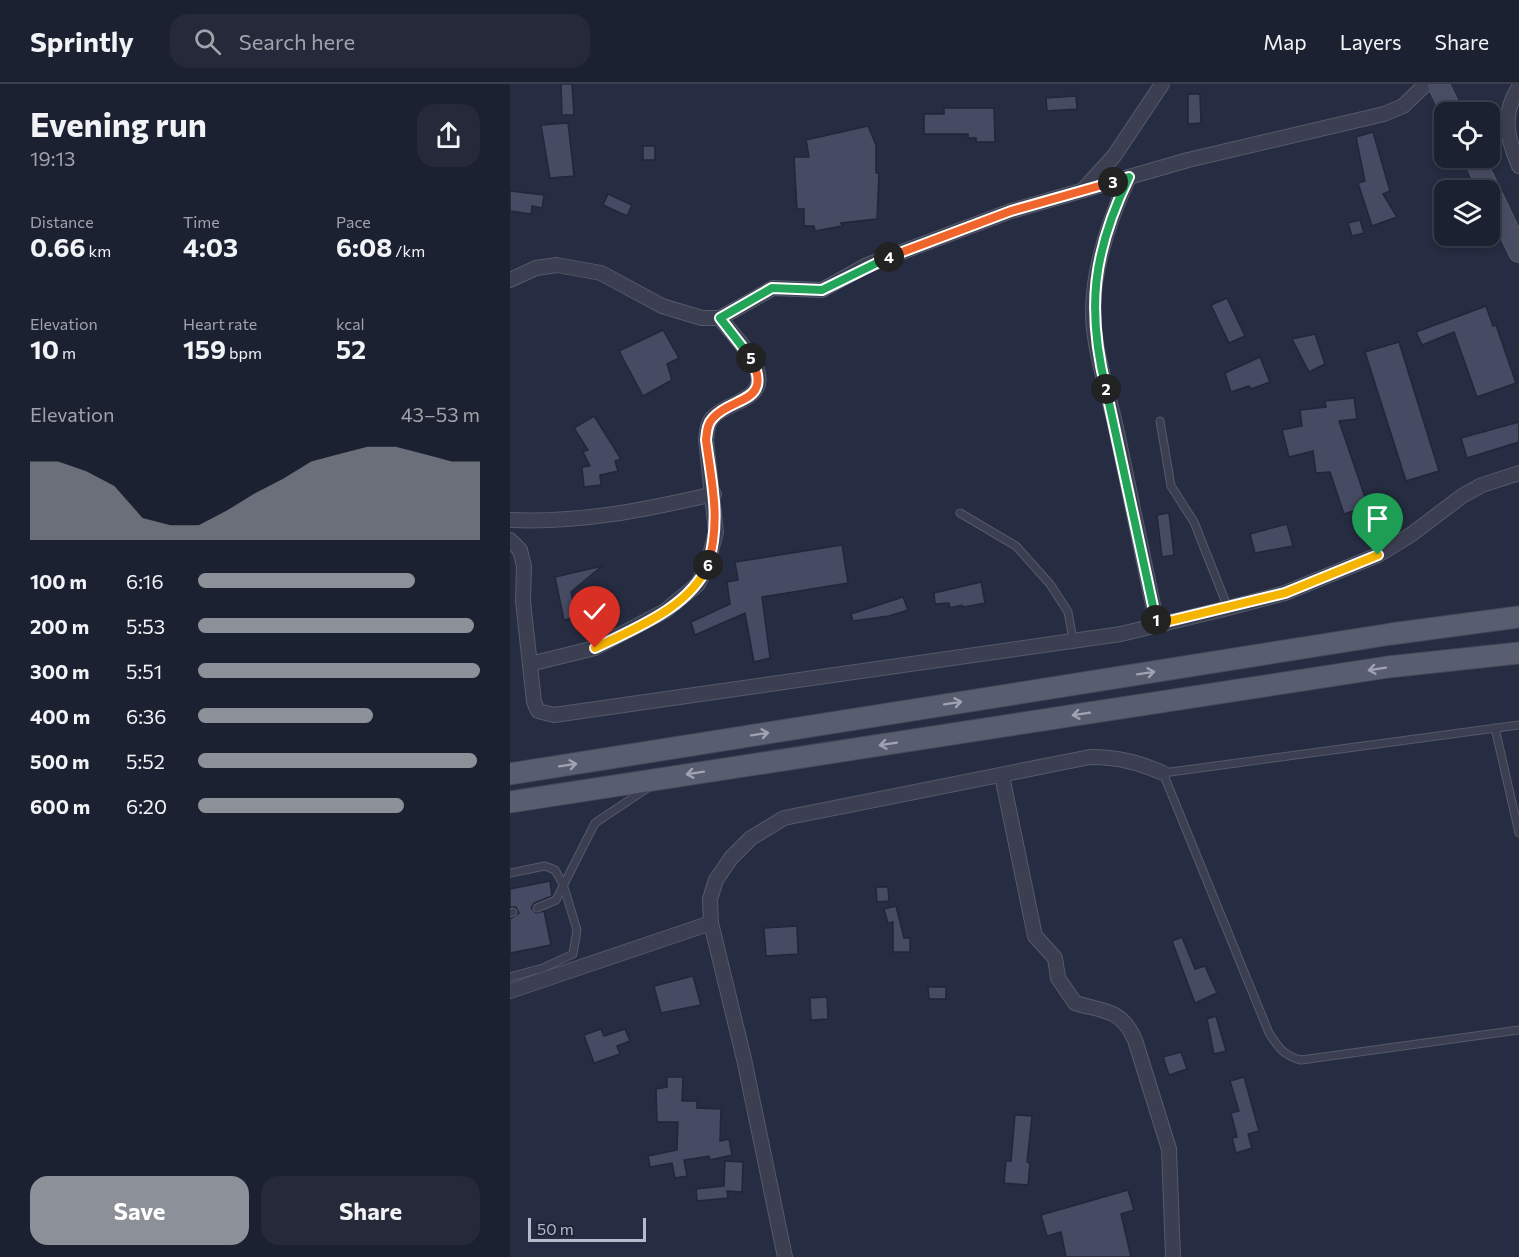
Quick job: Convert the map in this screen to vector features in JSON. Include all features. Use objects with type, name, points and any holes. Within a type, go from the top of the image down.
[{"type":"main road","points":[[1491,620],[1519,602]]},
{"type":"main road","points":[[510,774],[1519,617]]},
{"type":"main road","points":[[510,802],[1410,665],[1519,653]]},
{"type":"street","points":[[1083,190],[1114,156],[1162,84]]},
{"type":"street","points":[[510,280],[536,268],[557,265],[602,273],[662,306],[702,318],[720,318],[772,288],[822,290],[867,266],[956,230],[1011,211],[1188,160],[1384,114],[1403,106],[1426,84]]},
{"type":"street","points":[[1438,84],[1447,102]]},
{"type":"street","points":[[1519,87],[1509,105],[1507,125],[1519,166]]},
{"type":"street","points":[[1479,168],[1519,252]]},
{"type":"street","points":[[1129,177],[1113,210],[1104,241],[1093,315],[1096,350],[1115,425],[1157,624]]},
{"type":"street","points":[[530,664],[595,648],[634,628],[686,596],[698,584],[714,544],[716,518],[706,440],[707,427],[712,418],[744,401],[757,385],[758,374],[752,358],[720,318]]},
{"type":"street","points":[[510,540],[520,550],[525,566],[523,601],[535,706],[543,714],[554,715],[1121,634],[1228,608],[1285,593],[1378,555],[1412,534],[1462,495],[1482,485],[1519,473]]},
{"type":"street","points":[[510,520],[546,522],[597,519],[714,494]]},
{"type":"street","points":[[1410,665],[1519,660]]},
{"type":"street","points":[[785,1257],[744,1059],[711,923],[710,899],[716,880],[731,858],[751,838],[784,818],[1090,758],[1117,757],[1138,762],[1163,773]]},
{"type":"street","points":[[1002,776],[1035,936],[1055,958],[1058,978],[1075,1003],[1120,1016],[1128,1024],[1135,1040],[1169,1149],[1173,1257]]},
{"type":"street","points":[[510,991],[711,923]]},
{"type":"lane","points":[[1160,421],[1171,486],[1194,522],[1228,608]]},
{"type":"lane","points":[[960,513],[1016,546],[1050,584],[1068,612],[1073,640]]},
{"type":"lane","points":[[1519,726],[1163,773],[1269,1033],[1279,1049],[1289,1057],[1301,1060],[1519,1029]]},
{"type":"lane","points":[[1495,728],[1519,833]]},
{"type":"lane","points":[[537,908],[556,900],[594,823],[621,803],[666,778]]},
{"type":"lane","points":[[510,873],[544,866],[555,870],[563,884],[577,930],[573,954],[543,968],[510,977]]},
{"type":"building","points":[[561,84],[572,84],[574,115],[562,115]]},
{"type":"building","points":[[1188,94],[1200,94],[1201,123],[1188,124]]},
{"type":"building","points":[[1076,96],[1077,109],[1047,111],[1046,98]]},
{"type":"building","points":[[944,108],[994,108],[995,142],[976,142],[976,138],[968,138],[968,134],[924,134],[924,114],[944,114]]},
{"type":"building","points":[[568,123],[574,176],[550,178],[541,125]]},
{"type":"building","points":[[868,126],[876,145],[876,173],[879,173],[877,219],[841,223],[842,226],[815,231],[814,226],[804,226],[804,209],[797,209],[794,157],[809,157],[806,140]]},
{"type":"building","points":[[1373,132],[1390,191],[1383,194],[1397,217],[1372,226],[1358,183],[1365,181],[1356,137]]},
{"type":"building","points":[[643,146],[655,146],[655,160],[643,160]]},
{"type":"building","points":[[510,191],[544,195],[542,208],[532,206],[531,214],[510,211]]},
{"type":"building","points":[[608,194],[632,205],[627,216],[603,205]]},
{"type":"building","points":[[1360,220],[1364,233],[1352,236],[1348,223]]},
{"type":"building","points":[[1227,298],[1245,336],[1229,343],[1211,305]]},
{"type":"building","points":[[1486,306],[1493,326],[1496,325],[1516,383],[1477,397],[1454,332],[1422,345],[1416,332]]},
{"type":"building","points":[[663,330],[679,358],[667,364],[672,380],[643,396],[619,351]]},
{"type":"building","points":[[1315,334],[1325,364],[1309,372],[1292,339]]},
{"type":"building","points":[[1399,342],[1439,471],[1406,481],[1365,352]]},
{"type":"building","points":[[1260,357],[1270,382],[1251,389],[1249,386],[1231,392],[1225,373]]},
{"type":"building","points":[[1354,398],[1357,419],[1339,421],[1368,506],[1344,514],[1330,472],[1316,473],[1313,451],[1289,457],[1282,430],[1302,426],[1300,410],[1326,407],[1325,401]]},
{"type":"building","points":[[594,416],[621,459],[615,461],[618,471],[600,475],[601,485],[584,487],[582,467],[590,466],[583,452],[588,450],[574,428]]},
{"type":"building","points":[[1519,422],[1519,442],[1467,458],[1461,438]]},
{"type":"building","points":[[1169,513],[1174,555],[1162,557],[1157,515]]},
{"type":"building","points":[[1287,524],[1293,546],[1255,553],[1250,534]]},
{"type":"building","points":[[842,545],[848,583],[762,597],[770,658],[754,662],[745,613],[695,635],[691,622],[730,604],[727,582],[738,580],[735,562]]},
{"type":"building","points":[[602,566],[571,592],[577,617],[564,620],[555,577]]},
{"type":"building","points":[[981,582],[985,603],[950,608],[949,603],[935,604],[934,593]]},
{"type":"building","points":[[903,597],[908,610],[889,616],[853,621],[851,614]]},
{"type":"building","points":[[592,617],[599,629],[583,638],[576,626]]},
{"type":"building","points":[[550,881],[552,896],[534,903],[531,908],[536,913],[544,911],[551,945],[510,953],[510,919],[519,913],[516,907],[510,907],[510,889]]},
{"type":"building","points":[[876,887],[888,887],[889,901],[877,902]]},
{"type":"building","points":[[896,906],[904,938],[910,938],[910,952],[893,952],[893,922],[888,923],[884,909]]},
{"type":"building","points":[[797,926],[798,954],[766,956],[764,928]]},
{"type":"building","points":[[1182,937],[1195,969],[1205,966],[1217,993],[1195,1003],[1172,941]]},
{"type":"building","points":[[693,976],[701,1005],[661,1013],[654,986]]},
{"type":"building","points":[[928,987],[946,987],[946,999],[929,999]]},
{"type":"building","points":[[827,997],[828,1019],[811,1020],[810,998]]},
{"type":"building","points":[[1216,1016],[1226,1051],[1214,1054],[1207,1019]]},
{"type":"building","points":[[601,1029],[604,1036],[625,1029],[630,1041],[617,1046],[620,1054],[594,1063],[584,1035]]},
{"type":"building","points":[[1181,1052],[1187,1069],[1169,1075],[1163,1057]]},
{"type":"building","points":[[667,1077],[683,1077],[682,1101],[697,1101],[697,1108],[721,1109],[720,1141],[729,1139],[732,1155],[710,1160],[709,1156],[684,1160],[687,1176],[675,1178],[672,1163],[650,1167],[648,1156],[677,1150],[678,1122],[657,1122],[656,1089],[667,1087]]},
{"type":"building","points":[[1244,1077],[1259,1131],[1248,1134],[1252,1148],[1236,1153],[1232,1138],[1237,1137],[1231,1113],[1239,1111],[1230,1081]]},
{"type":"building","points":[[1015,1115],[1032,1116],[1027,1162],[1030,1163],[1028,1185],[1004,1183],[1006,1161],[1011,1161]]},
{"type":"building","points":[[725,1161],[743,1162],[742,1192],[727,1191],[728,1198],[697,1201],[696,1189],[724,1186]]},
{"type":"building","points":[[1128,1190],[1134,1210],[1121,1214],[1131,1257],[1066,1257],[1061,1232],[1047,1236],[1041,1215]]},
{"type":"route","points":[[595,648],[634,628],[686,596],[698,584],[707,566],[714,544],[716,518],[706,440],[707,427],[712,418],[744,401],[757,385],[758,374],[752,358],[720,318],[772,288],[787,286],[803,290],[822,290],[867,266],[956,230],[1011,211],[1129,177],[1113,210],[1104,241],[1093,315],[1096,350],[1115,425],[1157,624],[1285,593],[1378,555]]}]
